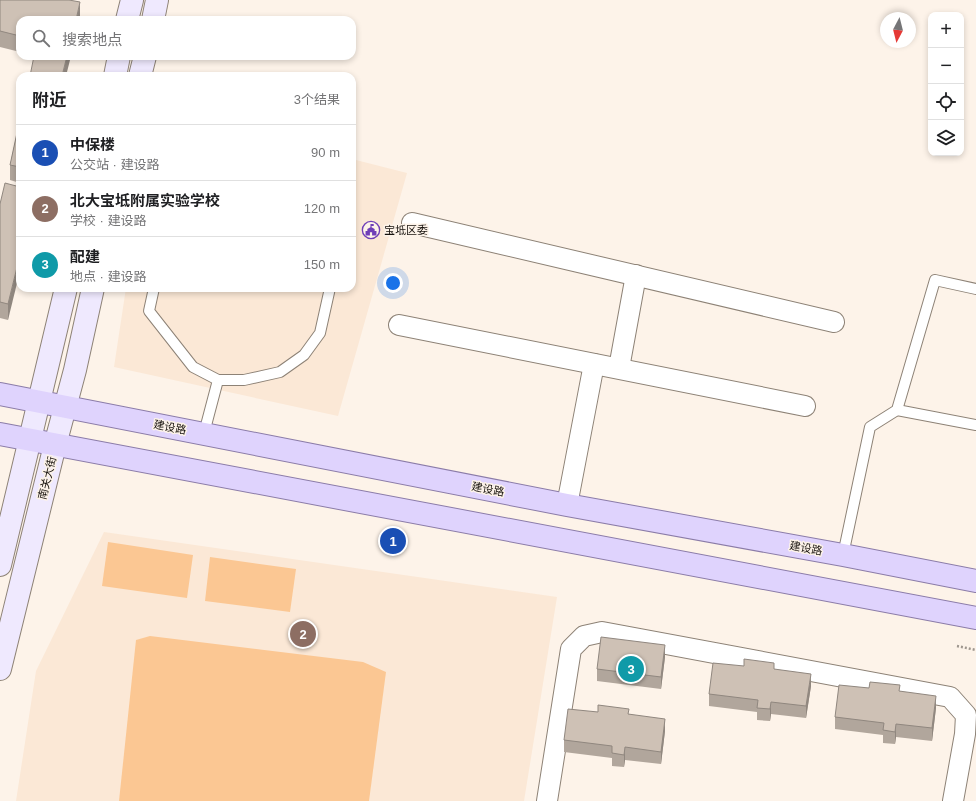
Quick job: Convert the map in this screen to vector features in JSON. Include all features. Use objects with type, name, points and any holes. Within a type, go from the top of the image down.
[{"type":"main road","points":[[128,16],[132,0]]},
{"type":"main road","points":[[153,16],[157,0]]},
{"type":"main road","points":[[115,72],[118,60]]},
{"type":"main road","points":[[141,72],[144,60]]},
{"type":"main road","points":[[0,565],[65,292]]},
{"type":"main road","name":"南关大街","points":[[0,669],[75,370],[92,292]]},
{"type":"main road","name":"建设路","points":[[0,394],[567,505],[843,555],[976,581]]},
{"type":"main road","points":[[0,434],[976,618]]},
{"type":"street","points":[[412,223],[834,322]]},
{"type":"street","points":[[619,368],[636,275]]},
{"type":"street","points":[[399,325],[805,406]]},
{"type":"street","points":[[567,505],[594,364]]},
{"type":"street","points":[[547,801],[571,649],[584,636],[602,632],[950,697],[966,715],[965,734],[953,801]]},
{"type":"lane","points":[[843,555],[870,427],[897,410],[935,280],[976,289]]},
{"type":"lane","points":[[153,292],[149,311],[193,367],[218,380],[244,380],[280,372],[304,355],[320,333],[329,292]]},
{"type":"lane","points":[[204,433],[218,380]]},
{"type":"lane","points":[[897,410],[976,425]]},
{"type":"path","points":[[957,646],[976,650]]},
{"type":"shaded area","name":"宝坻区委","points":[[356,160],[407,173],[338,416],[114,367],[125,292],[356,292]]},
{"type":"shaded area","points":[[104,532],[557,597],[524,801],[16,801],[36,671]]},
{"type":"shaded area","points":[[108,542],[193,555],[187,598],[102,586]]},
{"type":"shaded area","points":[[210,557],[296,569],[290,612],[205,601]]},
{"type":"shaded area","points":[[150,636],[363,662],[386,672],[369,801],[119,801],[136,640]]},
{"type":"building","points":[[0,0],[69,0],[80,2],[77,16],[16,16],[16,35],[0,31]]},
{"type":"building","points":[[33,60],[66,60],[63,72],[31,72]]},
{"type":"building","points":[[16,137],[16,166],[10,165]]},
{"type":"building","points":[[5,183],[16,186],[16,271],[8,304],[0,302],[0,204]]},
{"type":"building","points":[[601,637],[665,645],[661,677],[597,669]]},
{"type":"building","points":[[744,659],[774,663],[774,669],[811,674],[806,706],[771,702],[770,709],[757,708],[758,700],[709,694],[713,663],[744,666]]},
{"type":"building","points":[[870,682],[900,685],[899,691],[936,696],[932,728],[896,724],[895,732],[883,730],[884,723],[835,717],[839,685],[869,688]]},
{"type":"building","points":[[598,705],[629,709],[628,714],[665,719],[661,752],[625,747],[624,755],[612,753],[612,746],[564,740],[568,709],[598,712]]},
{"type":"place","name":"宝坻区委","points":[[371,230]]},
{"type":"place","name":"中保楼","points":[[393,541]]},
{"type":"place","name":"北大宝坻附属实验学校","points":[[303,634]]},
{"type":"place","name":"配建","points":[[631,669]]}]
